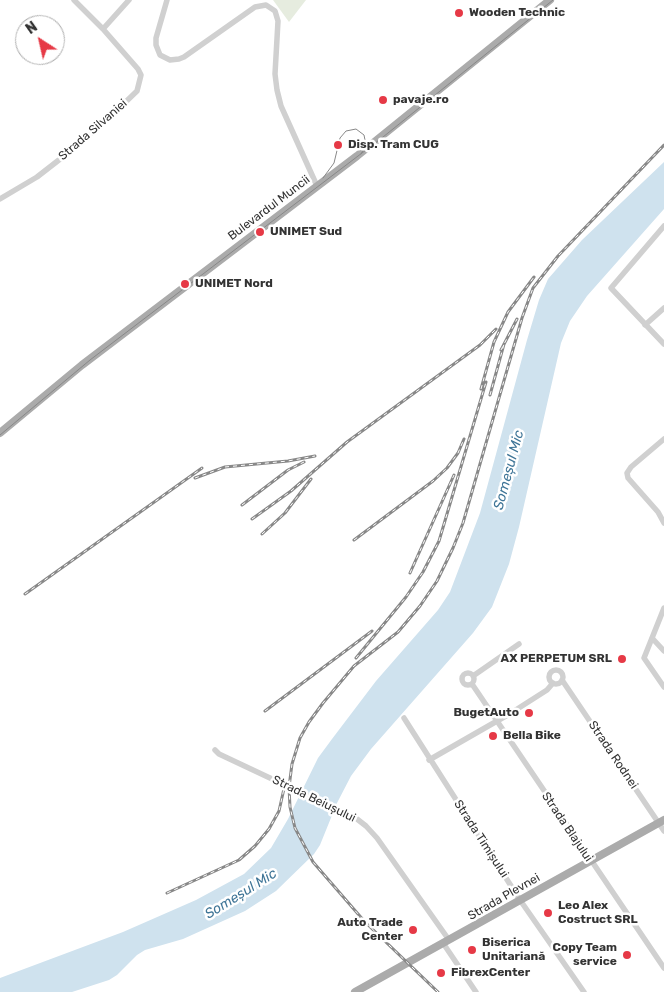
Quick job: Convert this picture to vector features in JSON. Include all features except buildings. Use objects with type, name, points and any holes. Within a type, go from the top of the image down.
[{"type":"main road","name":"Bulevardul Muncii","points":[[0,433],[82,365],[317,186],[550,0]]},
{"type":"main road","name":"Strada Plevnei","points":[[354,992],[662,822]]},
{"type":"street","name":"Strada Silvaniei","points":[[0,199],[37,177],[64,156],[107,120],[137,91],[141,75],[103,29],[74,0]]},
{"type":"street","points":[[103,29],[129,0]]},
{"type":"street","points":[[167,0],[156,38],[156,45],[160,55],[170,60],[184,57],[255,7],[266,5],[275,11],[278,21],[276,90],[281,106],[317,186]]},
{"type":"street","points":[[664,226],[611,288],[664,344]]},
{"type":"street","points":[[645,325],[664,308]]},
{"type":"street","points":[[664,440],[631,467],[627,473],[628,478],[658,512],[664,523]]},
{"type":"street","points":[[664,608],[644,658],[664,687]]},
{"type":"street","points":[[652,638],[664,651]]},
{"type":"street","name":"Strada Blajului","points":[[519,644],[473,676],[466,673],[462,679],[464,684],[468,686],[472,684],[664,968]]},
{"type":"street","points":[[429,760],[497,722],[547,690],[553,683],[559,683],[562,680],[560,672],[553,672],[549,677],[553,683]]},
{"type":"street","points":[[472,684],[474,681],[473,676]]},
{"type":"street","name":"Strada Rodnei","points":[[562,680],[662,822],[664,830]]},
{"type":"street","name":"Strada Timișului","points":[[404,718],[520,900],[584,992]]},
{"type":"street","name":"Strada Beiușului","points":[[215,750],[219,754],[357,819],[366,826],[377,838],[446,942],[476,992]]},
{"type":"shaded area","points":[[273,0],[306,0],[289,22]]},
{"type":"water","name":"Someșul Mic","points":[[664,162],[664,209],[587,296],[570,321],[561,343],[519,527],[509,564],[492,607],[473,633],[371,749],[351,776],[337,803],[320,845],[314,854],[276,891],[245,911],[183,939],[145,950],[109,980],[72,992],[0,992],[0,978],[123,932],[196,900],[244,874],[271,848],[288,819],[318,758],[376,681],[438,610],[450,592],[480,513],[527,340],[539,300],[548,279],[582,240]]},
{"type":"tram line","points":[[0,435],[90,360],[383,137],[553,0]]},
{"type":"tram line","points":[[323,178],[334,163],[340,138],[346,131],[356,129],[364,135],[366,145],[361,154]]},
{"type":"railway","points":[[438,992],[365,922],[313,862],[295,828],[290,807],[289,787],[292,764],[300,738],[323,703],[354,666],[398,632],[420,606],[437,581],[463,523],[522,318],[533,288],[558,256],[664,145]]},
{"type":"railway","points":[[481,389],[494,342],[508,312],[534,277]]},
{"type":"railway","points":[[501,350],[517,319]]},
{"type":"railway","points":[[252,519],[291,491],[347,442],[480,345],[496,329]]},
{"type":"railway","points":[[490,395],[504,344]]},
{"type":"railway","points":[[356,658],[406,597],[423,572],[439,541],[486,382]]},
{"type":"railway","points":[[354,540],[433,481],[447,468],[458,453],[464,439]]},
{"type":"railway","points":[[195,478],[225,467],[288,461],[315,456]]},
{"type":"railway","points":[[242,505],[288,470],[304,462]]},
{"type":"railway","points":[[25,594],[202,468]]},
{"type":"railway","points":[[410,573],[454,475]]},
{"type":"railway","points":[[262,534],[285,513],[311,479]]},
{"type":"railway","points":[[265,711],[372,631]]},
{"type":"railway","points":[[167,893],[239,860],[255,846],[269,829],[279,811],[285,784]]},
{"type":"place","name":"Wooden Technic","points":[[459,13]]},
{"type":"place","name":"pavaje.ro","points":[[383,100]]},
{"type":"place","name":"Disp. Tram CUG","points":[[338,145]]},
{"type":"place","name":"UNIMET Sud","points":[[260,232]]},
{"type":"place","name":"UNIMET Nord","points":[[185,284]]},
{"type":"place","name":"AX PERPETUM SRL","points":[[622,659]]},
{"type":"place","name":"BugetAuto","points":[[529,713]]},
{"type":"place","name":"Bella Bike","points":[[493,736]]},
{"type":"place","name":"Leo Alex Costruct SRL","points":[[548,913]]},
{"type":"place","name":"Auto Trade Center","points":[[413,930]]},
{"type":"place","name":"Biserica Unitariană","points":[[472,950]]},
{"type":"place","name":"Copy Team service","points":[[627,955]]},
{"type":"place","name":"FibrexCenter","points":[[441,973]]}]
